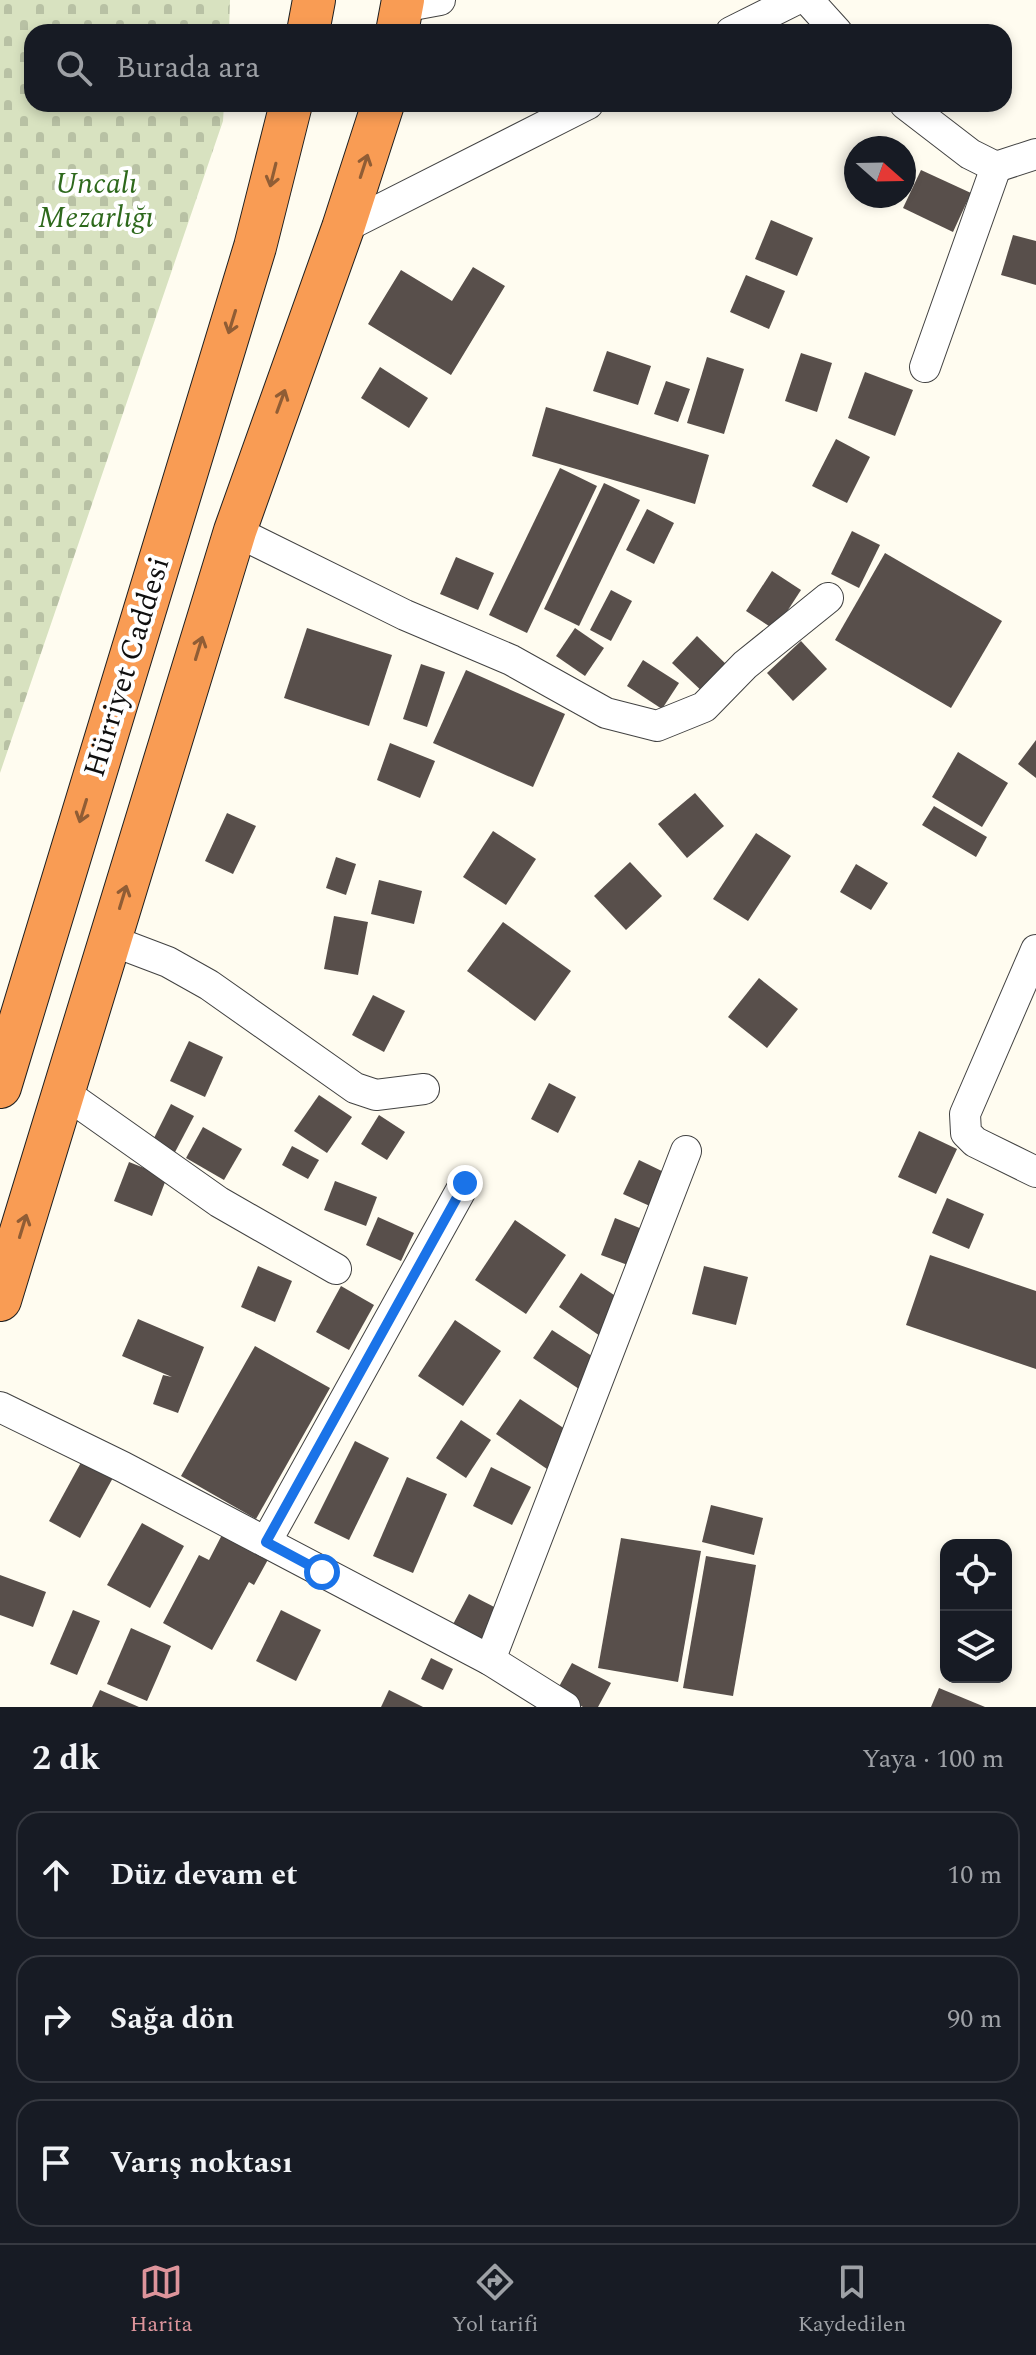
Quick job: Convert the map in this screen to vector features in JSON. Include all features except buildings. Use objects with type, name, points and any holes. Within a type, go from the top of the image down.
[{"type":"highway","points":[[310,24],[314,0]]},
{"type":"highway","name":"Hürriyet Caddesi","points":[[0,1087],[255,247],[289,112]]},
{"type":"highway","points":[[0,1300],[235,531],[343,228],[380,112]]},
{"type":"street","points":[[747,24],[795,0]]},
{"type":"street","points":[[808,0],[830,24]]},
{"type":"street","points":[[343,228],[572,112]]},
{"type":"street","points":[[915,112],[970,154],[996,167],[1036,154]]},
{"type":"street","points":[[925,367],[996,167]]},
{"type":"street","points":[[235,531],[405,615],[511,660],[606,713],[657,726],[704,707],[745,665],[828,598]]},
{"type":"street","points":[[110,940],[168,962],[209,985],[355,1088],[376,1095],[424,1089]]},
{"type":"street","points":[[1036,950],[965,1114],[966,1133],[975,1142],[1036,1172]]},
{"type":"street","points":[[63,1094],[219,1202],[336,1269]]},
{"type":"street","points":[[490,1660],[686,1151]]},
{"type":"street","points":[[266,1542],[465,1183]]},
{"type":"street","points":[[0,1407],[490,1660],[565,1707]]},
{"type":"green space","name":"Uncalı Mezarlığı","points":[[0,0],[230,0],[229,24],[24,24],[24,112],[224,112],[0,773]]},
{"type":"route","points":[[322,1572],[266,1542],[465,1183]]}]
